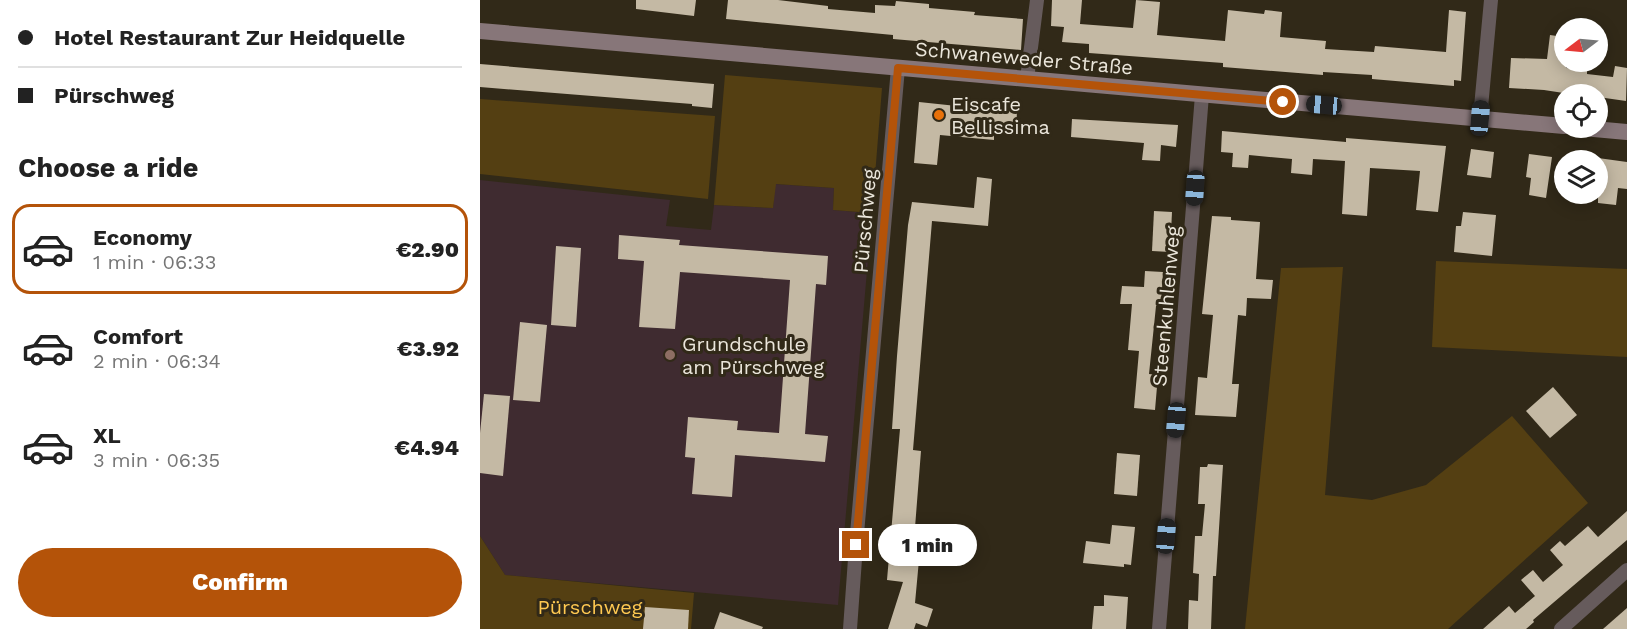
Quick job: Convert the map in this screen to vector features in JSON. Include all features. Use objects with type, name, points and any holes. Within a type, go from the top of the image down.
[{"type":"main road","name":"Schwaneweder Straße","points":[[480,31],[1554,125]]},
{"type":"main road","points":[[1608,130],[1627,132]]},
{"type":"street","points":[[1027,79],[1037,0]]},
{"type":"street","points":[[1480,118],[1491,0]]},
{"type":"street","name":"Pürschweg","points":[[850,629],[898,68]]},
{"type":"street","name":"Steenkuhlenweg","points":[[1159,629],[1202,95]]},
{"type":"street","points":[[1561,629],[1627,570]]},
{"type":"shaded area","name":"Grundschule am Pürschweg","points":[[480,180],[670,200],[666,226],[711,230],[714,205],[773,208],[775,184],[834,188],[833,210],[872,213],[838,605],[505,575],[480,536]]},
{"type":"green space","points":[[725,75],[882,88],[872,213],[833,210],[834,188],[776,184],[773,208],[714,205]]},
{"type":"green space","points":[[480,99],[715,116],[708,199],[480,174]]},
{"type":"green space","points":[[1436,261],[1627,269],[1627,357],[1432,347]]},
{"type":"green space","points":[[1343,267],[1325,495],[1372,500],[1426,485],[1512,416],[1588,503],[1448,629],[1245,629],[1281,268]]},
{"type":"green space","points":[[480,536],[505,575],[694,593],[691,629],[480,629]]},
{"type":"building","points":[[636,0],[696,0],[694,16],[636,9]]},
{"type":"building","points":[[728,0],[778,0],[828,6],[828,9],[875,13],[875,5],[895,6],[896,1],[929,4],[929,8],[975,12],[974,15],[1023,19],[1021,50],[893,39],[893,35],[726,19]]},
{"type":"building","points":[[1052,0],[1082,0],[1080,24],[1133,28],[1136,0],[1160,2],[1157,35],[1225,41],[1228,10],[1264,14],[1265,10],[1282,12],[1280,37],[1326,41],[1325,49],[1374,52],[1375,46],[1446,52],[1449,10],[1466,12],[1461,81],[1454,80],[1454,86],[1372,79],[1372,75],[1323,72],[1323,75],[1223,67],[1223,63],[1089,53],[1089,44],[1062,42],[1064,27],[1051,26]]},
{"type":"building","points":[[1550,35],[1554,36],[1554,72],[1587,72],[1587,74],[1613,77],[1615,66],[1627,68],[1626,101],[1608,98],[1608,84],[1554,84],[1554,92],[1509,88],[1511,58],[1547,59]]},
{"type":"building","points":[[480,64],[714,84],[712,108],[692,106],[692,104],[480,87]]},
{"type":"building","points":[[919,102],[1004,111],[1004,109],[1017,110],[1016,135],[994,133],[994,140],[940,135],[937,165],[914,163]]},
{"type":"building","points":[[1072,119],[1178,125],[1176,147],[1161,145],[1160,161],[1142,160],[1144,143],[1071,137]]},
{"type":"building","points":[[1222,131],[1346,142],[1346,138],[1446,146],[1438,212],[1416,210],[1420,171],[1370,168],[1367,216],[1342,214],[1345,161],[1313,159],[1312,175],[1291,173],[1292,159],[1249,155],[1248,168],[1232,167],[1233,153],[1221,152]]},
{"type":"building","points":[[1471,149],[1494,152],[1491,178],[1467,175]]},
{"type":"building","points":[[1529,154],[1552,157],[1546,198],[1529,195],[1531,178],[1526,177]]},
{"type":"building","points":[[1608,159],[1627,162],[1627,189],[1618,188],[1616,205],[1607,204]]},
{"type":"building","points":[[977,177],[992,179],[988,226],[932,221],[913,450],[921,451],[913,553],[914,548],[920,549],[915,603],[933,609],[927,627],[916,623],[914,629],[888,629],[903,582],[887,580],[900,429],[892,429],[908,225],[912,202],[974,208]]},
{"type":"building","points":[[1154,211],[1172,212],[1170,252],[1152,251]]},
{"type":"building","points":[[1463,212],[1496,215],[1492,256],[1454,252],[1456,226],[1461,226]]},
{"type":"building","points":[[1212,216],[1260,222],[1256,279],[1273,280],[1271,299],[1247,298],[1246,316],[1238,315],[1232,384],[1239,384],[1236,417],[1195,415],[1198,377],[1207,378],[1213,315],[1202,314]]},
{"type":"building","points":[[619,235],[680,240],[679,245],[828,256],[826,285],[816,284],[805,434],[828,436],[825,462],[735,455],[732,497],[692,494],[695,458],[685,457],[688,417],[738,421],[737,430],[779,433],[790,280],[680,272],[675,329],[639,327],[644,261],[618,259]]},
{"type":"building","points":[[556,246],[581,248],[576,327],[551,325]]},
{"type":"building","points":[[1145,271],[1163,272],[1161,306],[1156,306],[1149,374],[1158,375],[1155,410],[1134,408],[1139,351],[1128,350],[1132,304],[1120,304],[1122,286],[1144,287]]},
{"type":"building","points":[[520,322],[547,325],[540,402],[513,400]]},
{"type":"building","points":[[1553,387],[1577,415],[1550,438],[1526,411]]},
{"type":"building","points":[[484,394],[510,396],[503,476],[480,473],[480,433]]},
{"type":"building","points":[[1117,453],[1140,455],[1137,496],[1114,494]]},
{"type":"building","points":[[1208,464],[1223,465],[1216,576],[1213,576],[1211,629],[1188,629],[1189,600],[1198,601],[1199,574],[1193,573],[1195,536],[1202,536],[1205,504],[1198,504],[1200,467],[1207,467]]},
{"type":"building","points":[[1627,511],[1627,540],[1533,620],[1534,622],[1526,629],[1483,629],[1509,606],[1515,613],[1535,596],[1521,580],[1533,570],[1543,582],[1563,565],[1550,550],[1560,541],[1565,546],[1588,526],[1598,537]]},
{"type":"building","points":[[1112,525],[1135,527],[1131,565],[1124,564],[1124,567],[1083,563],[1086,541],[1110,544]]},
{"type":"building","points":[[1104,595],[1128,597],[1126,629],[1092,629],[1094,606],[1104,606]]},
{"type":"building","points":[[645,607],[689,610],[688,629],[643,629]]},
{"type":"building","points":[[1627,608],[1627,629],[1603,629]]},
{"type":"building","points":[[720,612],[763,627],[762,629],[714,629]]},
{"type":"place","name":"Eiscafe Bellissima","points":[[939,115]]},
{"type":"place","name":"Grundschule am Pürschweg","points":[[670,355]]},
{"type":"route","points":[[856,545],[898,68],[1283,102]]}]
